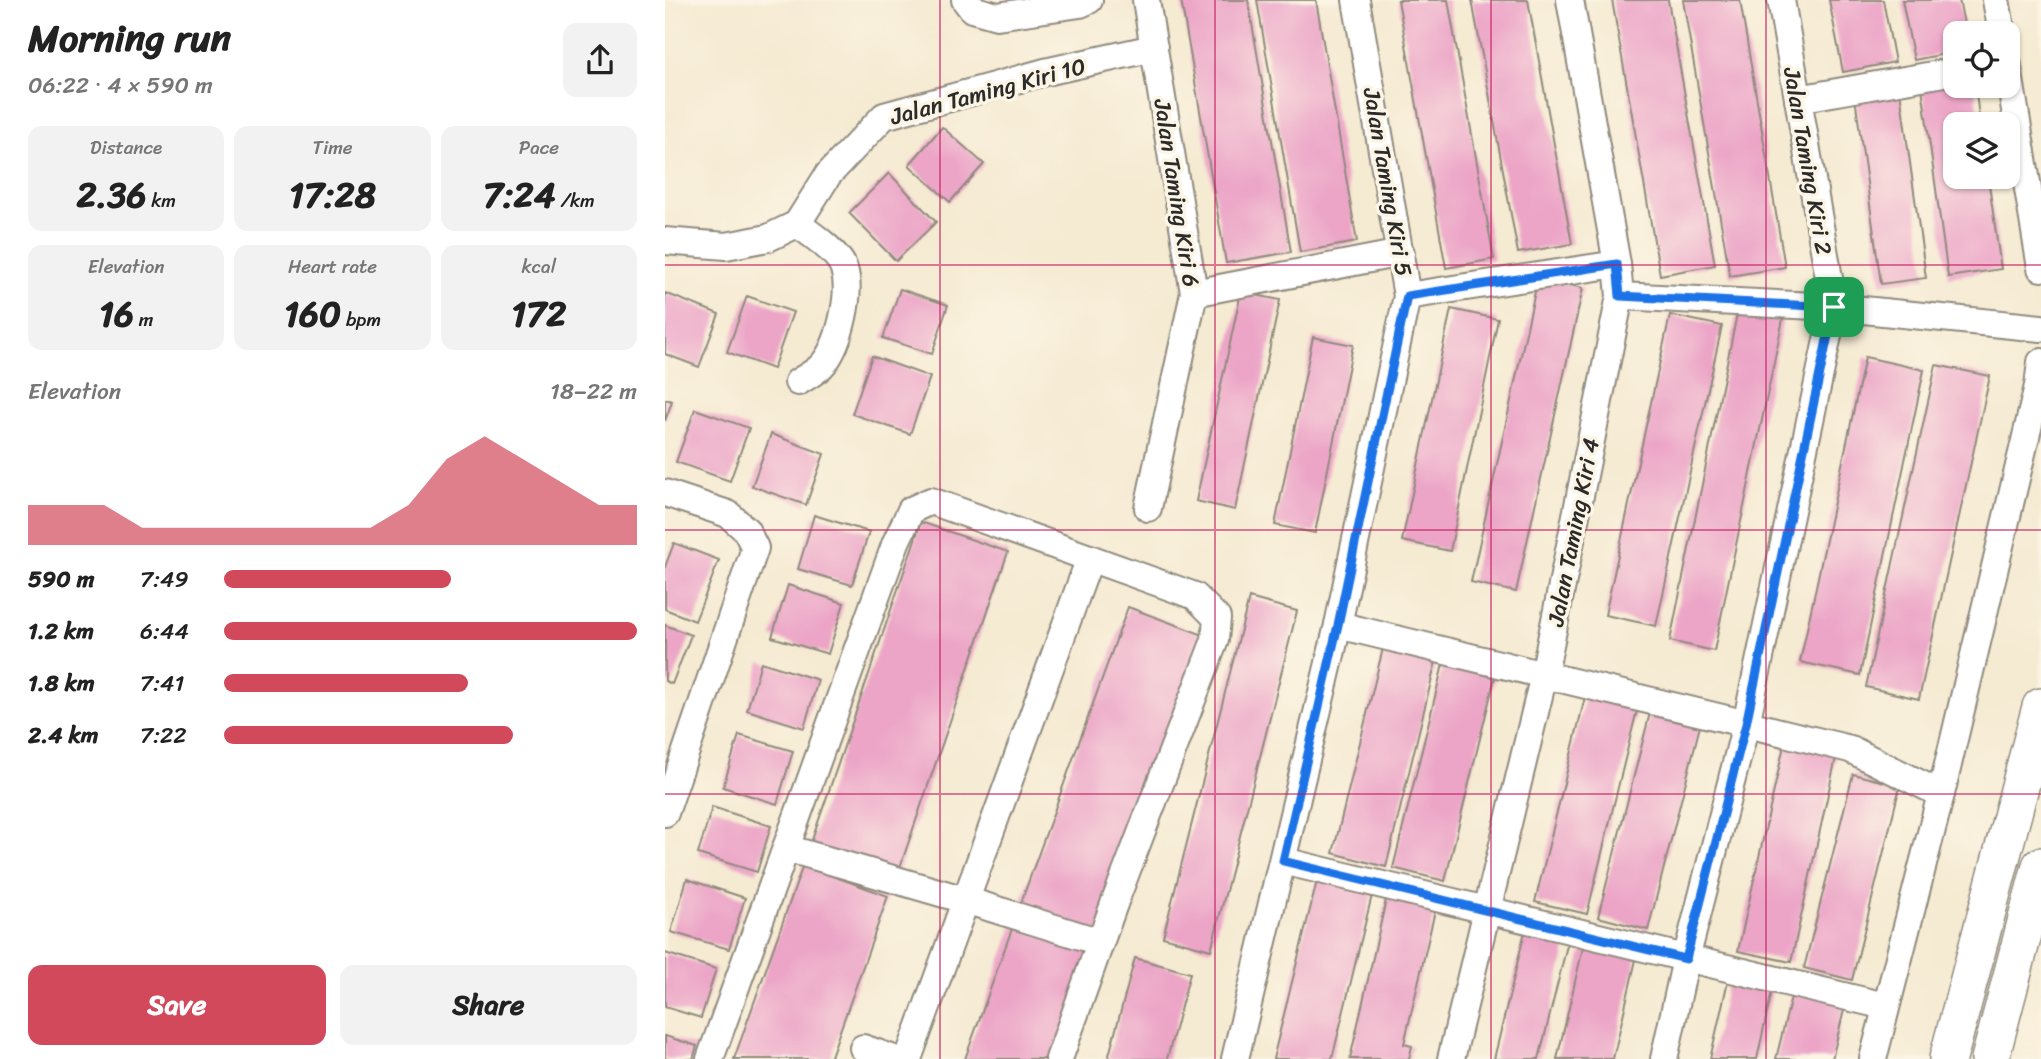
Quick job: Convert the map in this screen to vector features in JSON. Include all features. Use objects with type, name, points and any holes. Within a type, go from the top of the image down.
[{"type":"highway","points":[[1948,1059],[2041,707]]},
{"type":"highway","points":[[1990,1059],[2041,866]]},
{"type":"street","points":[[965,0],[972,9],[997,16],[1080,5],[1090,0]]},
{"type":"street","name":"Jalan Taming Kiri 6","points":[[1146,0],[1194,293],[1148,508]]},
{"type":"street","name":"Jalan Taming Kiri 5","points":[[1235,1059],[1338,625],[1407,296],[1356,0]]},
{"type":"street","name":"Jalan Taming Kiri 4","points":[[1451,1059],[1543,675],[1620,296],[1617,264],[1570,0]]},
{"type":"street","name":"Jalan Taming Kiri 2","points":[[1664,1059],[1686,959],[1746,724],[1834,307],[1780,0]]},
{"type":"street","points":[[1996,0],[2000,21]]},
{"type":"street","name":"Jalan Taming Kiri 10","points":[[797,224],[828,175],[884,116],[1045,72],[1154,48]]},
{"type":"street","points":[[1798,99],[1943,73]]},
{"type":"street","points":[[2013,98],[2041,268]]},
{"type":"street","points":[[665,242],[726,246],[768,238],[797,224],[821,240],[844,267],[847,296],[839,331],[824,364],[798,382]]},
{"type":"street","points":[[1194,293],[1401,253]]},
{"type":"street","points":[[1407,296],[1617,264]]},
{"type":"street","points":[[1620,296],[1834,307],[2041,328]]},
{"type":"street","points":[[1873,1059],[1941,794],[2038,386],[2041,362]]},
{"type":"street","points":[[665,492],[728,514],[746,530],[755,548],[665,813]]},
{"type":"street","points":[[710,1059],[896,542],[911,510],[931,501],[1195,596],[1217,618],[1215,640],[1100,942],[1059,1059]]},
{"type":"street","points":[[908,1059],[1090,558]]},
{"type":"street","points":[[1338,625],[1850,749],[1941,794]]},
{"type":"street","points":[[786,848],[1100,942]]},
{"type":"street","points":[[1283,861],[1885,1006]]},
{"type":"street","points":[[863,1048],[894,1059]]},
{"type":"building","points":[[1181,0],[1248,0],[1291,252],[1226,263]]},
{"type":"building","points":[[1257,0],[1316,0],[1357,242],[1300,252]]},
{"type":"building","points":[[1398,0],[1448,0],[1494,259],[1446,268]]},
{"type":"building","points":[[1472,0],[1528,0],[1572,244],[1518,253]]},
{"type":"building","points":[[1612,0],[1668,0],[1715,265],[1660,275]]},
{"type":"building","points":[[1683,0],[1740,0],[1785,267],[1730,276]]},
{"type":"building","points":[[1829,0],[1883,0],[1895,62],[1843,72]]},
{"type":"building","points":[[1902,0],[1959,0],[1963,21],[1943,21],[1943,54],[1914,60]]},
{"type":"building","points":[[1943,77],[1943,98],[1977,98],[1978,112],[1943,112],[1943,189],[1990,189],[2001,269],[1948,277],[1921,80]]},
{"type":"building","points":[[1900,91],[1926,278],[1881,284],[1855,97]]},
{"type":"building","points":[[942,127],[984,164],[950,202],[909,165]]},
{"type":"building","points":[[889,173],[936,222],[896,261],[849,213]]},
{"type":"building","points":[[1538,278],[1583,288],[1516,592],[1471,582]]},
{"type":"building","points":[[900,289],[948,305],[932,354],[883,338]]},
{"type":"building","points":[[1241,292],[1280,300],[1235,510],[1196,501]]},
{"type":"building","points":[[665,293],[719,314],[699,367],[665,354]]},
{"type":"building","points":[[747,296],[793,312],[773,369],[727,352]]},
{"type":"building","points":[[1739,304],[1784,314],[1714,651],[1670,641]]},
{"type":"building","points":[[1451,309],[1498,319],[1450,551],[1402,541]]},
{"type":"building","points":[[1670,315],[1722,326],[1656,626],[1605,615]]},
{"type":"building","points":[[1313,337],[1353,345],[1315,533],[1275,525]]},
{"type":"building","points":[[872,356],[930,377],[910,434],[852,414]]},
{"type":"building","points":[[1865,357],[1924,370],[1860,675],[1800,662]]},
{"type":"building","points":[[1936,365],[1990,376],[1919,699],[1866,687]]},
{"type":"building","points":[[665,399],[672,401],[665,421]]},
{"type":"building","points":[[695,409],[749,428],[730,481],[676,462]]},
{"type":"building","points":[[771,434],[824,454],[806,505],[752,486]]},
{"type":"building","points":[[814,515],[869,532],[852,585],[798,569]]},
{"type":"building","points":[[921,522],[1008,552],[897,876],[810,846]]},
{"type":"building","points":[[674,543],[719,560],[695,621],[665,609],[665,567]]},
{"type":"building","points":[[788,585],[844,603],[828,654],[772,637]]},
{"type":"building","points":[[1249,598],[1297,611],[1211,950],[1163,937]]},
{"type":"building","points":[[1128,607],[1209,637],[1100,938],[1019,908]]},
{"type":"building","points":[[665,625],[691,635],[672,684],[665,681]]},
{"type":"building","points":[[1385,640],[1438,653],[1386,867],[1333,853]]},
{"type":"building","points":[[1445,656],[1497,669],[1445,881],[1393,868]]},
{"type":"building","points":[[761,662],[818,680],[804,728],[747,710]]},
{"type":"building","points":[[1587,689],[1639,702],[1587,914],[1535,902]]},
{"type":"building","points":[[1652,705],[1702,718],[1648,930],[1598,917]]},
{"type":"building","points":[[739,735],[793,751],[777,804],[723,787]]},
{"type":"building","points":[[1785,741],[1837,753],[1791,962],[1738,951]]},
{"type":"building","points":[[1853,774],[1900,786],[1852,980],[1804,968]]},
{"type":"building","points":[[712,807],[771,826],[757,872],[698,854]]},
{"type":"building","points":[[803,865],[888,896],[830,1059],[734,1059]]},
{"type":"building","points":[[1319,873],[1374,887],[1332,1059],[1273,1059]]},
{"type":"building","points":[[687,879],[745,898],[729,949],[671,932]]},
{"type":"building","points":[[1388,891],[1437,902],[1404,1044],[1412,1046],[1409,1059],[1350,1059]]},
{"type":"building","points":[[1527,923],[1570,933],[1539,1059],[1494,1059]]},
{"type":"building","points":[[1013,926],[1095,955],[1057,1059],[965,1059]]},
{"type":"building","points":[[1585,939],[1638,951],[1613,1059],[1557,1059]]},
{"type":"building","points":[[665,953],[716,969],[701,1018],[665,1007]]},
{"type":"building","points":[[1135,958],[1190,973],[1167,1059],[1108,1059]]},
{"type":"building","points":[[1730,972],[1774,982],[1757,1059],[1710,1059]]},
{"type":"building","points":[[1793,989],[1846,1002],[1832,1059],[1776,1059]]},
{"type":"building","points":[[665,1036],[697,1046],[693,1059],[665,1059]]},
{"type":"route","points":[[1617,264],[1620,296],[1834,307],[1746,724],[1686,959],[1283,861],[1338,625],[1407,296],[1617,264]]}]
